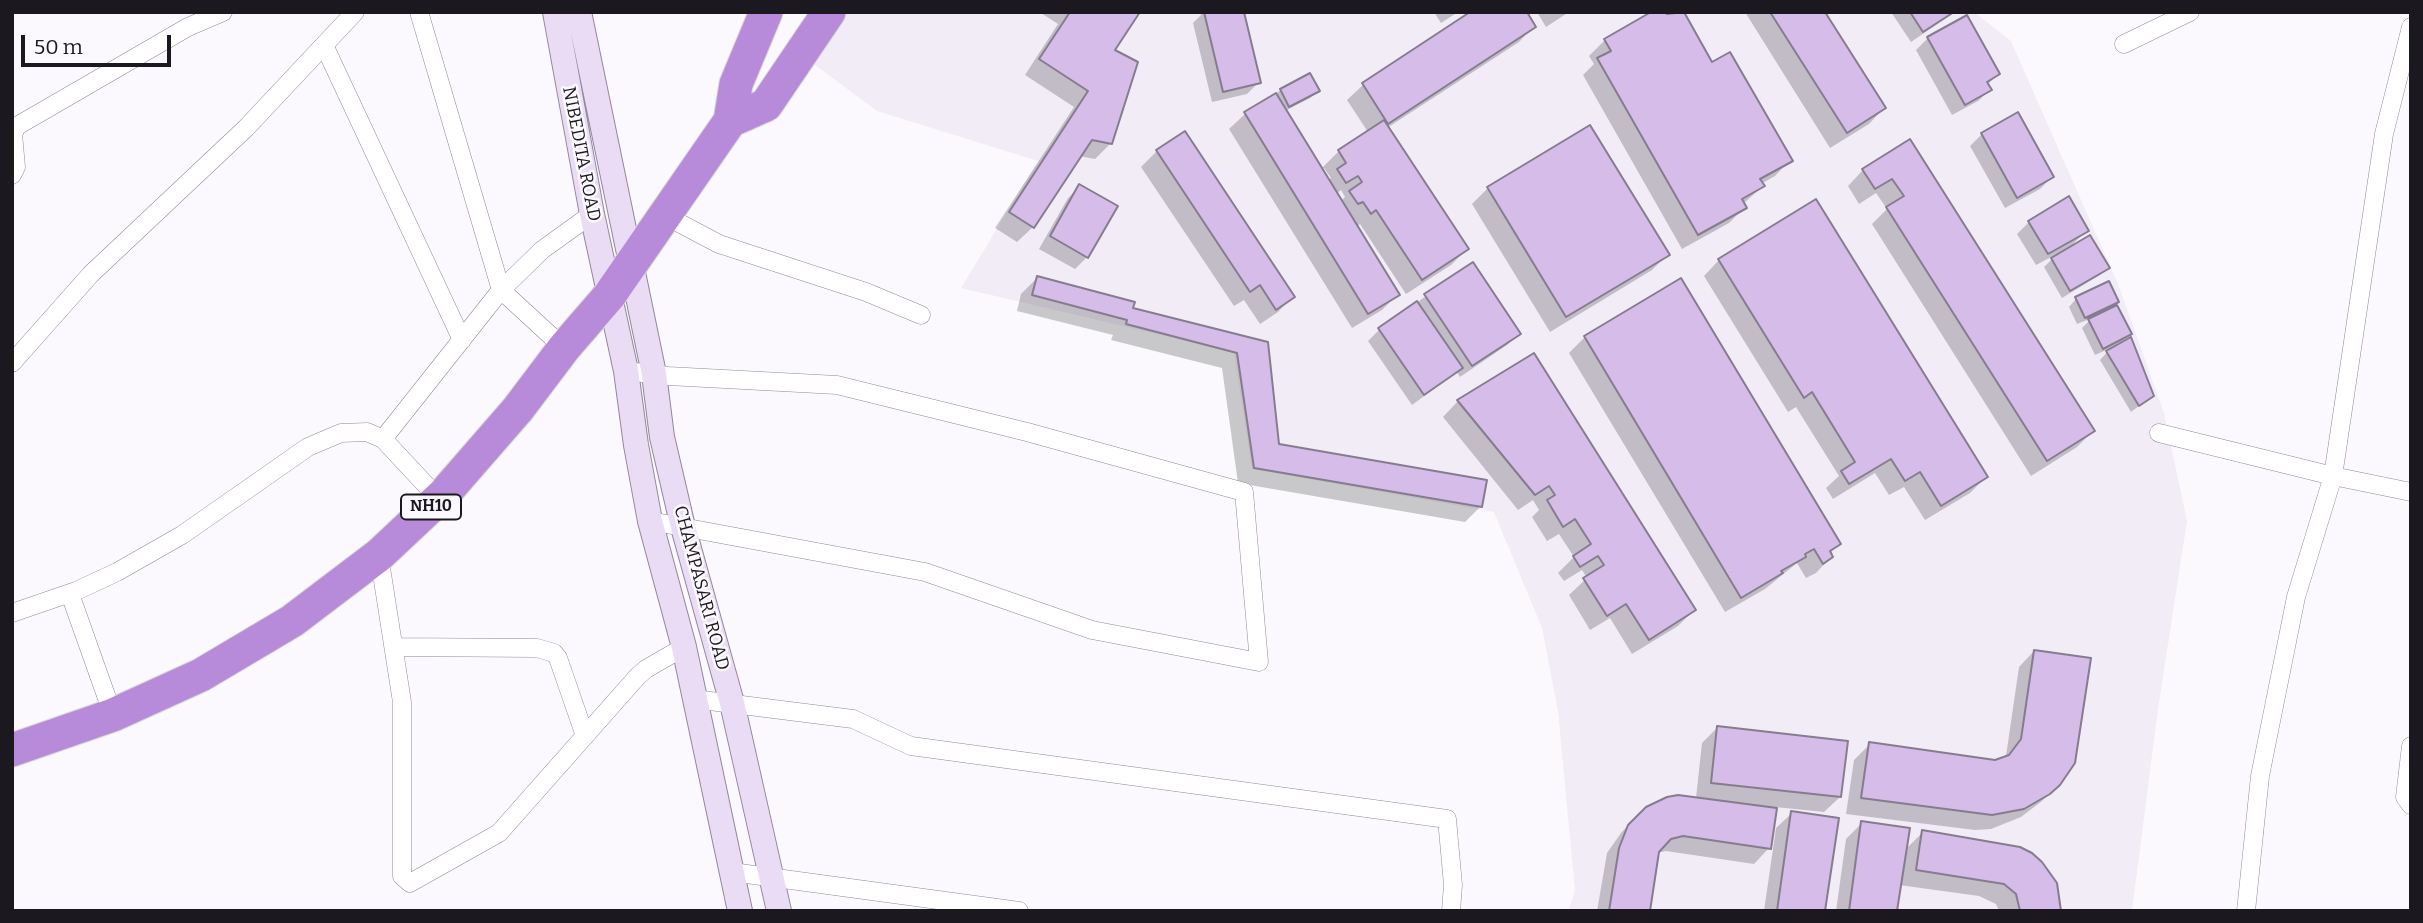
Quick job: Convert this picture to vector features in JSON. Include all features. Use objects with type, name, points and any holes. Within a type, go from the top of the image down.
[{"type":"highway","name":"NH10","points":[[12,750],[113,715],[213,668],[292,621],[379,555],[439,499],[609,296],[730,121],[736,84],[766,12]]},
{"type":"highway","points":[[730,121],[766,105],[829,12]]},
{"type":"main road","name":"NIBEDITA ROAD","points":[[555,12],[609,296]]},
{"type":"main road","name":"NIBEDITA ROAD","points":[[579,12],[632,263]]},
{"type":"main road","name":"CHAMPASARI ROAD","points":[[632,263],[654,374],[662,437],[683,527],[732,703],[779,911]]},
{"type":"main road","name":"CHAMPASARI ROAD","points":[[609,296],[626,371],[650,520],[684,647],[740,911]]},
{"type":"street","points":[[12,175],[16,167],[13,134],[17,126],[188,27],[223,12]]},
{"type":"street","points":[[12,363],[91,274],[246,128],[355,12]]},
{"type":"street","points":[[419,12],[501,290],[564,348]]},
{"type":"street","points":[[2124,44],[2190,12]]},
{"type":"street","points":[[2246,911],[2260,776],[2296,597],[2333,476],[2385,134],[2411,27]]},
{"type":"street","points":[[324,45],[462,340]]},
{"type":"street","points":[[383,439],[501,290],[542,250],[592,214]]},
{"type":"street","points":[[666,216],[719,244],[866,292],[922,315]]},
{"type":"street","points":[[626,371],[837,385],[1027,432],[1244,492],[1259,662],[1092,630],[925,572],[650,520]]},
{"type":"street","points":[[12,613],[70,594],[117,572],[182,535],[308,447],[327,437],[354,431],[367,432],[383,439],[439,499]]},
{"type":"street","points":[[2160,433],[2333,476],[2411,492]]},
{"type":"street","points":[[379,555],[403,714],[402,876],[410,883],[499,833],[641,673],[684,647]]},
{"type":"street","points":[[70,594],[113,715]]},
{"type":"street","points":[[394,647],[537,648],[554,653],[558,657],[585,736]]},
{"type":"street","points":[[694,699],[853,719],[911,746],[1447,819],[1452,885],[1451,911]]},
{"type":"street","points":[[2411,746],[2405,797],[2411,805]]},
{"type":"street","points":[[732,872],[1019,911]]},
{"type":"shaded area","points":[[845,12],[1974,12],[2011,41],[2118,284],[2164,413],[2187,521],[2158,709],[2132,911],[1568,911],[1575,891],[1558,711],[1542,628],[1494,512],[1252,469],[1234,352],[961,288],[1038,161],[877,111],[811,62]]},
{"type":"building","points":[[1070,12],[1140,12],[1115,50],[1138,62],[1112,144],[1092,140],[1034,228],[1009,212],[1088,91],[1039,59]]},
{"type":"building","points":[[1204,12],[1244,12],[1261,83],[1223,92]]},
{"type":"building","points":[[1470,12],[1527,12],[1536,27],[1388,124],[1362,83]]},
{"type":"building","points":[[1651,12],[1684,12],[1712,62],[1730,52],[1793,161],[1760,179],[1765,186],[1742,199],[1747,208],[1698,235],[1597,58],[1611,51],[1604,39]]},
{"type":"building","points":[[1770,12],[1825,12],[1886,108],[1847,133]]},
{"type":"building","points":[[1910,12],[1954,12],[1923,32]]},
{"type":"building","points":[[1967,15],[2000,74],[1987,82],[1992,90],[1965,105],[1927,37]]},
{"type":"building","points":[[1310,73],[1320,91],[1289,107],[1280,89]]},
{"type":"building","points":[[1276,93],[1400,295],[1368,314],[1244,112]]},
{"type":"building","points":[[2018,112],[2054,177],[2017,198],[1981,133]]},
{"type":"building","points":[[1384,120],[1469,249],[1422,280],[1376,210],[1371,214],[1363,202],[1358,204],[1349,191],[1362,182],[1358,176],[1346,183],[1337,169],[1346,163],[1338,150]]},
{"type":"building","points":[[1590,125],[1670,255],[1566,317],[1487,187]]},
{"type":"building","points":[[1185,131],[1295,297],[1276,310],[1260,285],[1250,292],[1156,150]]},
{"type":"building","points":[[1910,139],[2095,431],[2047,461],[1886,207],[1904,196],[1892,179],[1875,189],[1862,169]]},
{"type":"building","points":[[1079,184],[1118,206],[1088,258],[1050,236]]},
{"type":"building","points":[[2069,196],[2089,231],[2048,254],[2028,221]]},
{"type":"building","points":[[1816,199],[1988,477],[1941,506],[1920,472],[1905,481],[1891,459],[1849,484],[1841,471],[1855,462],[1812,392],[1804,398],[1718,259]]},
{"type":"building","points":[[2090,235],[2110,268],[2070,291],[2051,258]]},
{"type":"building","points":[[1473,262],[1521,334],[1472,366],[1424,294]]},
{"type":"building","points":[[1037,276],[1135,302],[1133,308],[1268,342],[1279,444],[1487,480],[1482,507],[1254,468],[1237,353],[1126,324],[1127,320],[1032,295]]},
{"type":"building","points":[[1681,278],[1841,544],[1830,551],[1833,557],[1823,564],[1814,549],[1805,554],[1806,557],[1781,571],[1783,573],[1741,598],[1584,336]]},
{"type":"building","points":[[2109,281],[2119,302],[2085,318],[2075,297]]},
{"type":"building","points":[[1417,301],[1463,368],[1424,395],[1378,328]]},
{"type":"building","points":[[2117,305],[2132,334],[2103,349],[2088,319]]},
{"type":"building","points":[[2131,337],[2154,396],[2139,406],[2106,351]]},
{"type":"building","points":[[1534,353],[1696,610],[1649,640],[1626,604],[1607,616],[1583,578],[1604,565],[1598,556],[1580,567],[1573,556],[1591,544],[1575,519],[1563,527],[1547,500],[1555,495],[1549,486],[1535,495],[1457,400]]},
{"type":"building","points":[[2034,650],[2091,658],[2075,763],[2060,785],[2050,794],[2024,809],[1992,815],[1861,798],[1869,742],[1995,760],[2009,755],[2021,739]]},
{"type":"building","points":[[1717,726],[1848,741],[1841,797],[1711,783]]},
{"type":"building","points":[[1678,795],[1777,808],[1771,849],[1683,836],[1671,839],[1659,852],[1650,911],[1609,911],[1619,848],[1628,825],[1646,807]]},
{"type":"building","points":[[1791,811],[1839,818],[1825,911],[1777,911]]},
{"type":"building","points":[[1861,821],[1910,828],[1897,911],[1849,911]]},
{"type":"building","points":[[1922,830],[2020,847],[2032,853],[2057,883],[2061,911],[2020,911],[2016,894],[2004,884],[1916,870]]}]
